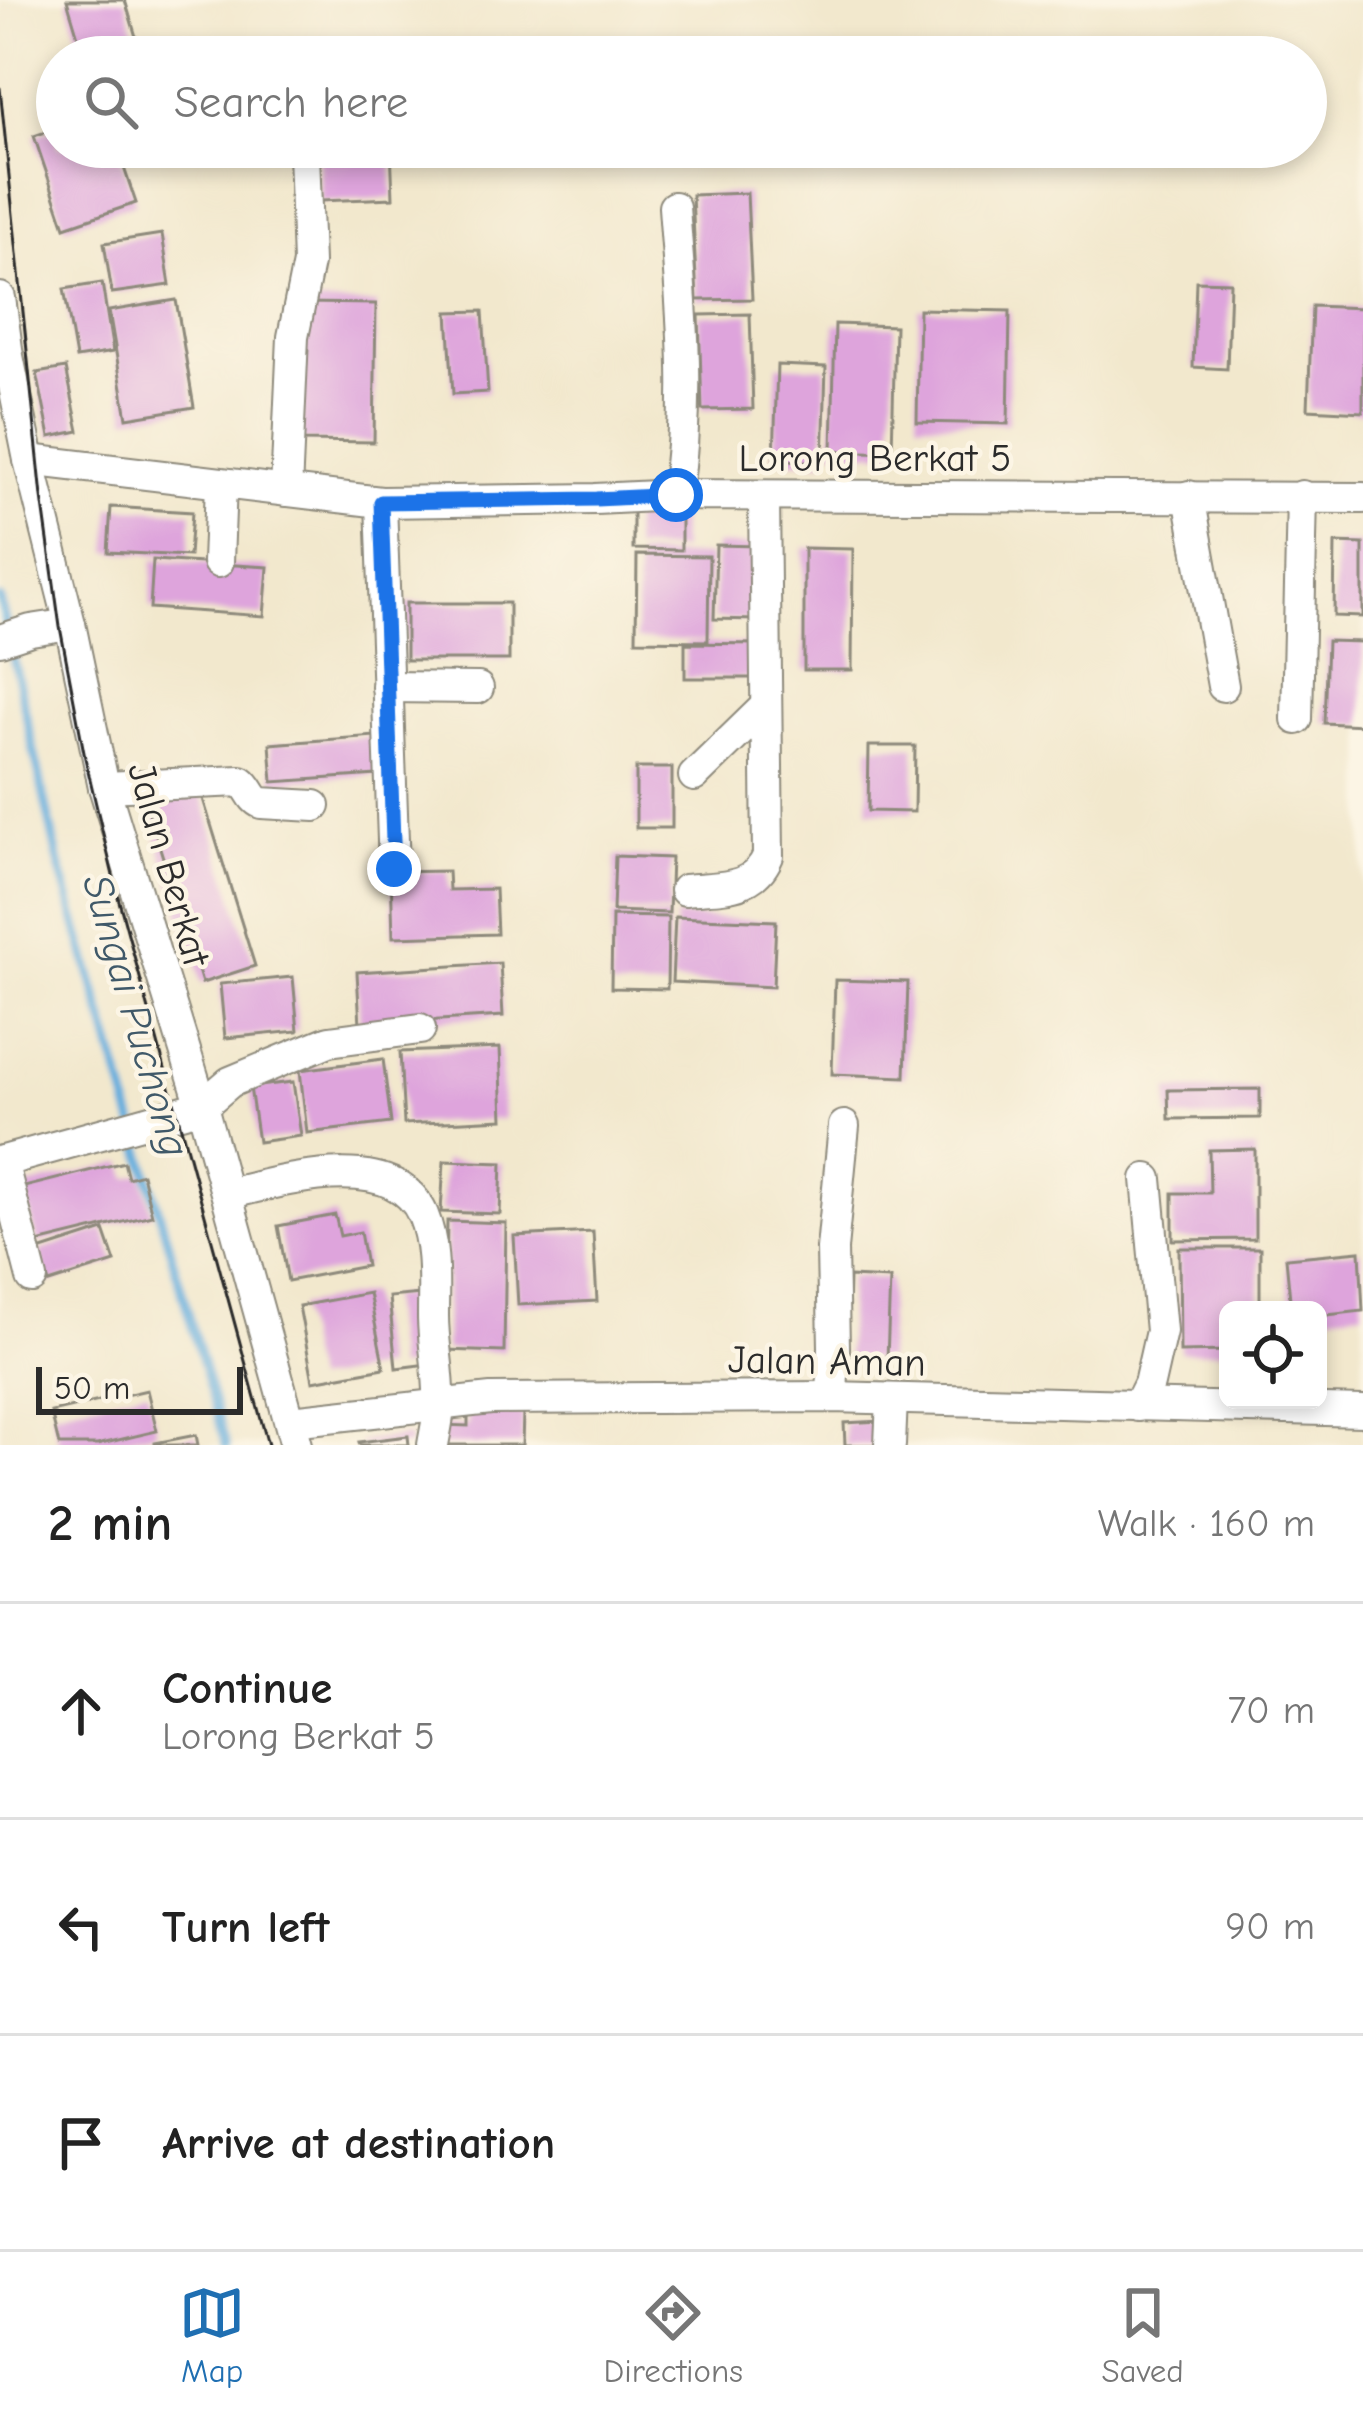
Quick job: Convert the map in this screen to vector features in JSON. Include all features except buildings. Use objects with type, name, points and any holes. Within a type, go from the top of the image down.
[{"type":"street","points":[[286,491],[292,337],[308,263],[305,168]]},
{"type":"street","points":[[674,207],[684,349],[684,448],[676,495]]},
{"type":"street","name":"Jalan Berkat","points":[[0,298],[29,460],[104,787],[202,1106],[293,1433]]},
{"type":"street","name":"Lorong Berkat 5","points":[[29,460],[381,502],[676,495],[1363,498]]},
{"type":"street","points":[[218,562],[221,484]]},
{"type":"street","points":[[685,890],[746,883],[761,872],[768,856],[764,496]]},
{"type":"street","points":[[1190,496],[1223,686]]},
{"type":"street","points":[[1297,719],[1303,496]]},
{"type":"street","points":[[381,502],[394,869]]},
{"type":"street","points":[[0,640],[70,624]]},
{"type":"street","points":[[387,687],[478,688]]},
{"type":"street","points":[[694,776],[766,706]]},
{"type":"street","points":[[104,787],[242,781],[261,803],[315,806]]},
{"type":"street","points":[[32,1278],[1,1162],[202,1106],[230,1082],[329,1041],[420,1029]]},
{"type":"street","points":[[832,1397],[832,1249],[844,1126]]},
{"type":"street","points":[[226,1194],[312,1174],[366,1176],[400,1187],[422,1211],[433,1253],[439,1405],[433,1445]]},
{"type":"street","points":[[1138,1406],[1149,1384],[1161,1330],[1148,1179]]},
{"type":"street","name":"Jalan Aman","points":[[293,1433],[491,1399],[832,1397],[1363,1412]]},
{"type":"street","points":[[890,1445],[892,1399]]},
{"type":"waterway","name":"Sungai Puchong","points":[[0,599],[59,863],[226,1445]]},
{"type":"tram line","points":[[0,88],[42,497],[85,758],[119,901],[268,1445]]},
{"type":"route","points":[[394,869],[381,502],[676,495]]}]
